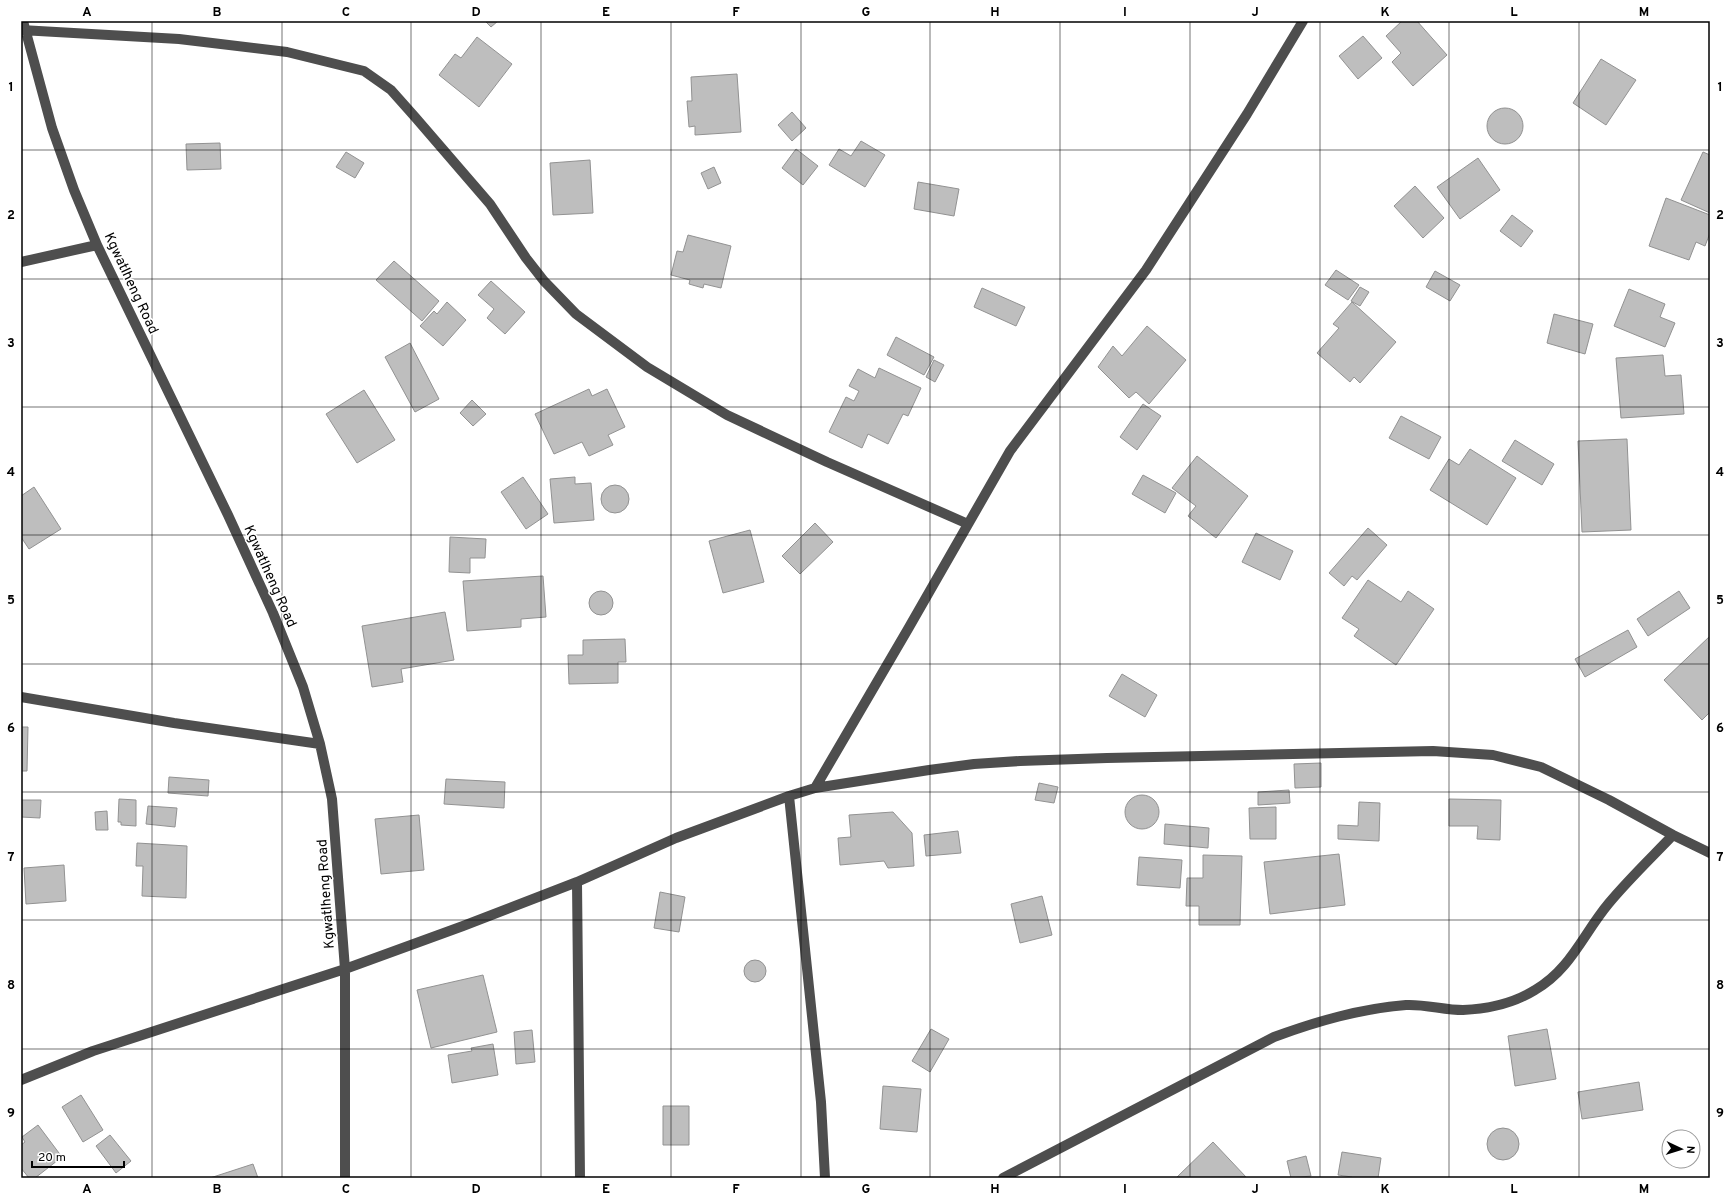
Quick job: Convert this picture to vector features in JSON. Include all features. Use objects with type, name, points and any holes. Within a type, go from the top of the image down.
[{"type":"street","points":[[815,788],[908,630],[1010,451],[1146,270],[1247,114],[1302,21]]},
{"type":"street","points":[[23,27],[179,39],[264,49],[287,52],[364,71],[391,90],[415,117],[490,204],[544,281],[576,314],[647,367],[727,415],[827,462],[968,524]]},
{"type":"street","name":"Kgwatlheng Road","points":[[23,27],[52,128],[74,190],[97,245],[273,613],[303,687],[320,744],[332,799],[345,969],[345,1178]]},
{"type":"street","points":[[21,262],[97,245]]},
{"type":"street","points":[[21,697],[174,723],[320,744]]},
{"type":"street","points":[[21,1080],[93,1050],[345,969],[463,926],[577,882],[676,838],[789,796],[815,788],[974,764],[1020,761],[1433,751],[1492,755],[1541,767],[1609,800],[1673,835],[1710,853]]},
{"type":"street","points":[[789,796],[821,1102],[825,1178]]},
{"type":"street","points":[[1003,1178],[1274,1037],[1318,1021],[1371,1008],[1408,1005],[1463,1010],[1505,1004],[1535,990],[1555,976],[1571,959],[1608,904],[1673,835]]},
{"type":"street","points":[[577,882],[580,1178]]},
{"type":"building","points":[[485,21],[498,21],[491,27]]},
{"type":"building","points":[[1402,21],[1417,21],[1447,55],[1413,86],[1392,62],[1401,53],[1386,36]]},
{"type":"building","points":[[1363,36],[1382,58],[1358,79],[1339,56]]},
{"type":"building","points":[[477,37],[512,64],[479,107],[439,75],[455,54],[461,58]]},
{"type":"building","points":[[1601,59],[1636,80],[1606,125],[1573,103]]},
{"type":"building","points":[[737,74],[741,132],[695,135],[695,126],[689,127],[687,101],[692,101],[691,77]]},
{"type":"building","points":[[1509,108],[1518,113],[1522,119],[1522,133],[1518,139],[1509,144],[1501,144],[1492,139],[1488,133],[1487,122],[1492,113],[1498,109]]},
{"type":"building","points":[[792,112],[806,128],[792,141],[778,125]]},
{"type":"building","points":[[861,141],[885,155],[865,187],[829,165],[839,149],[851,156]]},
{"type":"building","points":[[220,143],[221,169],[187,170],[186,144]]},
{"type":"building","points":[[796,149],[818,166],[803,185],[782,168]]},
{"type":"building","points":[[346,152],[364,163],[355,178],[336,167]]},
{"type":"building","points":[[1703,152],[1710,155],[1710,213],[1681,200]]},
{"type":"building","points":[[1478,158],[1500,190],[1460,219],[1437,187]]},
{"type":"building","points":[[590,160],[593,213],[553,215],[550,163]]},
{"type":"building","points":[[714,167],[721,183],[708,189],[701,173]]},
{"type":"building","points":[[918,182],[959,189],[954,216],[914,209]]},
{"type":"building","points":[[1415,186],[1444,218],[1423,238],[1394,206]]},
{"type":"building","points":[[1666,198],[1710,215],[1710,233],[1705,246],[1696,242],[1689,260],[1649,246]]},
{"type":"building","points":[[1512,215],[1533,231],[1521,247],[1500,231]]},
{"type":"building","points":[[688,235],[731,246],[721,288],[704,284],[703,288],[689,284],[690,280],[671,275],[677,251],[683,252]]},
{"type":"building","points":[[394,261],[439,301],[422,321],[376,280]]},
{"type":"building","points":[[1336,270],[1359,285],[1348,300],[1325,285]]},
{"type":"building","points":[[1435,271],[1460,285],[1450,301],[1426,287]]},
{"type":"building","points":[[491,281],[525,312],[505,334],[487,318],[494,309],[478,295]]},
{"type":"building","points":[[1360,287],[1369,292],[1360,306],[1351,301]]},
{"type":"building","points":[[982,288],[1025,307],[1016,326],[974,307]]},
{"type":"building","points":[[1629,289],[1665,304],[1660,317],[1675,323],[1665,347],[1614,326]]},
{"type":"building","points":[[447,302],[466,320],[443,346],[420,326],[434,311],[437,314]]},
{"type":"building","points":[[1352,302],[1396,342],[1360,383],[1354,377],[1350,382],[1317,353],[1339,328],[1333,324]]},
{"type":"building","points":[[1554,314],[1593,324],[1585,354],[1547,343]]},
{"type":"building","points":[[1147,326],[1186,360],[1149,404],[1136,392],[1129,398],[1098,367],[1113,346],[1122,356]]},
{"type":"building","points":[[896,337],[934,357],[924,375],[887,355]]},
{"type":"building","points":[[410,343],[439,399],[415,412],[385,357]]},
{"type":"building","points":[[1663,355],[1665,376],[1681,375],[1684,414],[1621,418],[1616,358]]},
{"type":"building","points":[[934,360],[944,365],[935,382],[926,377]]},
{"type":"building","points":[[879,368],[921,388],[908,416],[903,414],[888,444],[868,434],[862,448],[829,432],[846,397],[854,401],[859,391],[849,386],[858,369],[875,378]]},
{"type":"building","points":[[589,389],[592,396],[607,389],[625,427],[608,435],[613,445],[589,456],[582,442],[554,454],[535,414]]},
{"type":"building","points":[[364,390],[395,440],[357,463],[326,414]]},
{"type":"building","points":[[472,400],[486,414],[473,426],[460,413]]},
{"type":"building","points":[[1143,404],[1161,416],[1137,450],[1120,437]]},
{"type":"building","points":[[1401,416],[1441,437],[1429,459],[1389,438]]},
{"type":"building","points":[[1627,439],[1631,530],[1582,532],[1578,441]]},
{"type":"building","points":[[1515,440],[1554,464],[1542,485],[1502,461]]},
{"type":"building","points":[[1470,449],[1516,478],[1487,525],[1430,490],[1449,459],[1459,465]]},
{"type":"building","points":[[1197,456],[1248,496],[1216,538],[1188,516],[1196,506],[1172,488]]},
{"type":"building","points":[[1143,475],[1176,493],[1165,513],[1132,494]]},
{"type":"building","points":[[523,477],[548,514],[526,529],[501,492]]},
{"type":"building","points":[[575,477],[575,484],[591,483],[594,520],[554,523],[550,479]]},
{"type":"building","points":[[615,485],[625,489],[629,499],[625,509],[615,513],[605,509],[601,499],[605,489]]},
{"type":"building","points":[[34,487],[61,529],[29,549],[21,537],[21,496]]},
{"type":"building","points":[[815,523],[833,542],[800,574],[782,556]]},
{"type":"building","points":[[1368,528],[1387,545],[1357,580],[1352,576],[1344,586],[1329,573]]},
{"type":"building","points":[[750,530],[764,582],[723,593],[709,541]]},
{"type":"building","points":[[1256,533],[1293,551],[1280,580],[1242,562]]},
{"type":"building","points":[[450,537],[486,539],[485,558],[470,558],[470,573],[449,572]]},
{"type":"building","points":[[543,576],[546,617],[521,619],[521,627],[467,631],[463,581]]},
{"type":"building","points":[[1368,580],[1401,602],[1408,591],[1434,609],[1396,665],[1354,636],[1359,629],[1342,618]]},
{"type":"building","points":[[601,591],[609,595],[613,603],[609,611],[601,615],[593,611],[589,603],[593,595]]},
{"type":"building","points":[[1679,591],[1690,608],[1648,636],[1637,619]]},
{"type":"building","points":[[445,612],[454,660],[401,669],[403,682],[372,687],[362,626]]},
{"type":"building","points":[[1628,630],[1637,647],[1585,677],[1575,659]]},
{"type":"building","points":[[1710,636],[1710,712],[1702,720],[1664,680]]},
{"type":"building","points":[[625,639],[626,662],[618,662],[618,683],[569,684],[568,655],[583,655],[583,640]]},
{"type":"building","points":[[1122,674],[1157,695],[1145,717],[1109,696]]},
{"type":"building","points":[[21,727],[28,727],[27,771],[21,771]]},
{"type":"building","points":[[1321,763],[1321,787],[1295,788],[1294,764]]},
{"type":"building","points":[[169,777],[209,780],[208,796],[168,793]]},
{"type":"building","points":[[446,779],[505,782],[504,808],[444,804]]},
{"type":"building","points":[[1039,783],[1058,787],[1054,803],[1035,800]]},
{"type":"building","points":[[1289,790],[1290,803],[1258,805],[1258,792]]},
{"type":"building","points":[[1142,795],[1154,800],[1159,812],[1154,824],[1142,829],[1130,824],[1125,812],[1130,800]]},
{"type":"building","points":[[119,799],[136,800],[136,826],[121,825],[121,822],[118,822]]},
{"type":"building","points":[[1449,799],[1501,800],[1500,840],[1477,839],[1478,826],[1449,826]]},
{"type":"building","points":[[21,800],[41,800],[40,818],[21,817]]},
{"type":"building","points":[[1359,802],[1380,803],[1379,841],[1338,839],[1338,825],[1358,826]]},
{"type":"building","points":[[148,806],[177,808],[175,827],[146,824]]},
{"type":"building","points":[[1276,807],[1276,839],[1250,839],[1249,808]]},
{"type":"building","points":[[107,811],[108,830],[96,830],[95,812]]},
{"type":"building","points":[[893,812],[912,833],[914,866],[888,868],[884,861],[840,865],[838,838],[851,837],[849,815]]},
{"type":"building","points":[[419,815],[424,870],[381,874],[375,819]]},
{"type":"building","points":[[1165,824],[1209,828],[1208,848],[1164,844]]},
{"type":"building","points":[[958,831],[961,853],[926,856],[924,835]]},
{"type":"building","points":[[137,843],[187,846],[186,898],[142,896],[143,866],[136,866]]},
{"type":"building","points":[[1339,854],[1345,905],[1270,914],[1264,862]]},
{"type":"building","points":[[1203,855],[1242,856],[1240,925],[1199,925],[1199,906],[1186,906],[1187,878],[1203,878]]},
{"type":"building","points":[[1139,857],[1182,860],[1180,888],[1137,885]]},
{"type":"building","points":[[64,865],[66,901],[26,904],[24,868]]},
{"type":"building","points":[[660,892],[685,897],[679,932],[654,928]]},
{"type":"building","points":[[1042,896],[1052,935],[1020,943],[1011,904]]},
{"type":"building","points":[[755,960],[763,963],[766,971],[763,979],[755,982],[747,979],[744,971],[747,963]]},
{"type":"building","points":[[483,975],[497,1032],[431,1048],[417,990]]},
{"type":"building","points":[[931,1029],[949,1039],[930,1072],[912,1061]]},
{"type":"building","points":[[1547,1029],[1556,1079],[1515,1086],[1508,1036]]},
{"type":"building","points":[[532,1030],[535,1062],[516,1064],[514,1032]]},
{"type":"building","points":[[493,1044],[498,1075],[452,1083],[448,1055],[472,1051],[471,1048]]},
{"type":"building","points":[[1639,1082],[1643,1110],[1582,1119],[1578,1092]]},
{"type":"building","points":[[883,1086],[921,1089],[917,1132],[880,1129]]},
{"type":"building","points":[[81,1095],[103,1130],[83,1142],[62,1107]]},
{"type":"building","points":[[663,1106],[689,1106],[689,1145],[663,1145]]},
{"type":"building","points":[[38,1125],[62,1157],[35,1178],[29,1178],[21,1168],[21,1145],[25,1142],[22,1137]]},
{"type":"building","points":[[1503,1128],[1512,1131],[1516,1135],[1519,1144],[1516,1153],[1512,1157],[1503,1160],[1494,1157],[1490,1153],[1487,1144],[1490,1135],[1494,1131]]},
{"type":"building","points":[[110,1135],[131,1161],[116,1173],[96,1146]]},
{"type":"building","points":[[1213,1142],[1246,1177],[1176,1178]]},
{"type":"building","points":[[1342,1152],[1381,1158],[1378,1178],[1352,1178],[1338,1175]]},
{"type":"building","points":[[1306,1156],[1311,1176],[1291,1178],[1287,1161]]},
{"type":"building","points":[[253,1164],[258,1178],[210,1178]]}]
